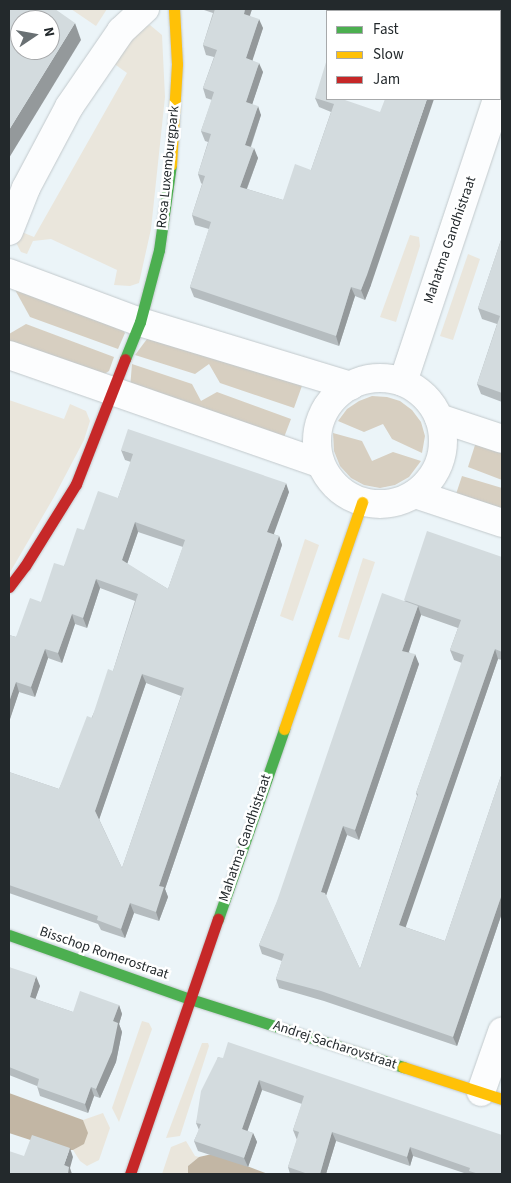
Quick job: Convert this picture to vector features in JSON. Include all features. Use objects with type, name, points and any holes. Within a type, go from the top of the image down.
[{"type":"street","points":[[9,231],[26,188],[69,107],[121,31],[145,9]]},
{"type":"street","name":"Rosa Luxemburgpark","points":[[9,587],[25,566],[76,484],[114,392],[140,322],[159,250],[171,163],[177,64],[174,9]]},
{"type":"street","name":"Mahatma Gandhistraat","points":[[402,382],[497,100]]},
{"type":"street","points":[[9,274],[140,322],[350,386]]},
{"type":"street","points":[[9,355],[320,463]]},
{"type":"street","points":[[376,379],[402,382],[424,397],[438,418],[443,442],[440,463],[432,476],[416,494],[391,504],[362,502],[336,488],[320,463],[316,436],[319,422],[326,407],[336,395],[350,386],[376,379]]},
{"type":"street","points":[[438,418],[502,439]]},
{"type":"street","points":[[416,494],[502,523]]},
{"type":"street","name":"Mahatma Gandhistraat","points":[[130,1174],[362,502]]},
{"type":"street","name":"Bisschop Romerostraat","points":[[9,935],[190,999]]},
{"type":"street","name":"Andrej Sacharovstraat","points":[[190,999],[492,1095],[502,1032]]},
{"type":"shaded area","points":[[71,9],[107,9],[96,26]]},
{"type":"shaded area","points":[[150,25],[162,35],[165,97],[151,229],[139,283],[130,286],[114,285],[117,270],[51,239],[33,241],[27,254],[21,252],[14,239],[17,230],[34,237],[127,73],[113,63],[140,28]]},
{"type":"shaded area","points":[[410,235],[419,237],[420,246],[396,322],[380,317]]},
{"type":"shaded area","points":[[468,254],[480,259],[453,340],[440,336]]},
{"type":"shaded area","points":[[14,288],[116,320],[125,333],[118,349],[30,317]]},
{"type":"shaded area","points":[[26,324],[114,357],[109,371],[98,378],[9,345],[9,334]]},
{"type":"shaded area","points":[[153,331],[303,383],[294,408],[220,383],[209,364],[195,374],[135,355]]},
{"type":"shaded area","points":[[132,364],[192,384],[201,401],[217,392],[291,419],[283,440],[130,388]]},
{"type":"shaded area","points":[[372,396],[387,397],[400,401],[412,410],[421,422],[425,436],[422,453],[392,439],[383,424],[364,432],[338,421],[347,409],[359,401]]},
{"type":"shaded area","points":[[9,400],[64,419],[70,404],[86,411],[90,421],[84,440],[54,497],[9,574]]},
{"type":"shaded area","points":[[333,433],[362,441],[372,461],[393,452],[421,461],[409,477],[395,485],[380,488],[364,485],[351,478],[340,466],[334,451]]},
{"type":"shaded area","points":[[476,442],[502,451],[502,480],[468,467]]},
{"type":"shaded area","points":[[462,476],[502,488],[502,516],[454,500]]},
{"type":"shaded area","points":[[305,539],[319,545],[293,621],[280,616]]},
{"type":"shaded area","points":[[363,558],[375,562],[349,640],[338,637]]},
{"type":"shaded area","points":[[142,1021],[149,1023],[152,1029],[119,1122],[112,1108]]},
{"type":"shaded area","points":[[202,1043],[208,1043],[209,1046],[180,1136],[166,1138]]},
{"type":"shaded area","points":[[9,1093],[83,1120],[88,1133],[84,1144],[73,1150],[61,1150],[9,1133]]},
{"type":"shaded area","points":[[103,1113],[110,1128],[99,1160],[87,1166],[80,1161],[73,1150],[83,1144],[87,1133],[83,1120]]},
{"type":"shaded area","points":[[186,1141],[195,1156],[199,1157],[188,1166],[188,1174],[162,1174],[171,1147]]},
{"type":"shaded area","points":[[212,1154],[268,1174],[188,1174],[188,1166],[199,1157]]},
{"type":"building","points":[[9,9],[56,10],[10,10],[10,60],[52,60],[9,130]]},
{"type":"building","points":[[215,9],[245,9],[244,14],[259,19],[246,58],[259,63],[246,102],[258,106],[245,145],[254,148],[240,187],[283,200],[295,164],[311,170],[334,104],[315,98],[326,62],[326,100],[345,100],[380,112],[385,100],[427,100],[367,275],[361,290],[351,287],[336,336],[190,287],[211,222],[192,215],[205,176],[198,174],[211,134],[201,131],[214,92],[203,88],[217,50],[203,45]]},
{"type":"building","points":[[398,9],[402,10],[342,10]]},
{"type":"building","points":[[415,9],[458,9],[458,10]]},
{"type":"building","points":[[60,12],[75,23],[60,47]]},
{"type":"building","points":[[502,237],[502,393],[477,384],[500,316],[478,308]]},
{"type":"building","points":[[128,429],[286,483],[267,532],[279,536],[159,886],[164,887],[156,912],[130,903],[121,929],[97,920],[98,916],[9,885],[9,772],[59,789],[87,716],[92,718],[108,669],[113,671],[138,594],[96,579],[83,618],[72,614],[58,653],[45,649],[31,687],[16,682],[9,702],[9,635],[16,637],[30,598],[41,602],[54,563],[64,566],[77,528],[84,530],[98,491],[118,498],[133,454],[121,450]],"holes":[[[135,522],[185,540],[168,589],[122,560]],[[142,674],[184,688],[122,868],[95,811]]]},
{"type":"building","points":[[427,531],[502,557],[502,652],[495,649],[399,925],[445,941],[502,773],[502,894],[453,1037],[321,991],[276,979],[284,954],[259,945],[277,901],[382,593],[418,606],[402,651],[415,654],[355,830],[343,826],[321,892],[325,893],[360,969],[418,794],[416,793],[464,655],[450,650],[461,620],[404,600]]},
{"type":"building","points":[[9,967],[36,976],[30,997],[73,1012],[80,991],[119,1005],[113,1021],[118,1023],[112,1052],[96,1089],[91,1087],[85,1104],[37,1087],[39,1079],[9,1067]]},
{"type":"building","points":[[228,1042],[502,1135],[502,1174],[479,1174],[469,1171],[470,1168],[410,1147],[407,1157],[332,1132],[320,1174],[308,1174],[288,1167],[299,1132],[293,1130],[304,1096],[259,1080],[242,1129],[253,1133],[244,1158],[194,1141],[201,1124],[196,1123],[201,1091],[218,1057],[223,1058]]},
{"type":"building","points":[[32,1135],[70,1148],[64,1165],[69,1167],[68,1174],[9,1174],[9,1151],[24,1156]]},
{"type":"traffic: fast","points":[[125,359],[140,322],[159,250],[171,165]]},
{"type":"traffic: fast","points":[[218,919],[284,729]]},
{"type":"traffic: fast","points":[[9,935],[190,999],[403,1067]]},
{"type":"traffic: slow","points":[[171,165],[177,64],[174,9]]},
{"type":"traffic: slow","points":[[284,729],[362,502]]},
{"type":"traffic: slow","points":[[403,1067],[502,1099]]},
{"type":"traffic: jam","points":[[9,587],[25,566],[76,484],[125,359]]},
{"type":"traffic: jam","points":[[130,1174],[218,919]]}]
